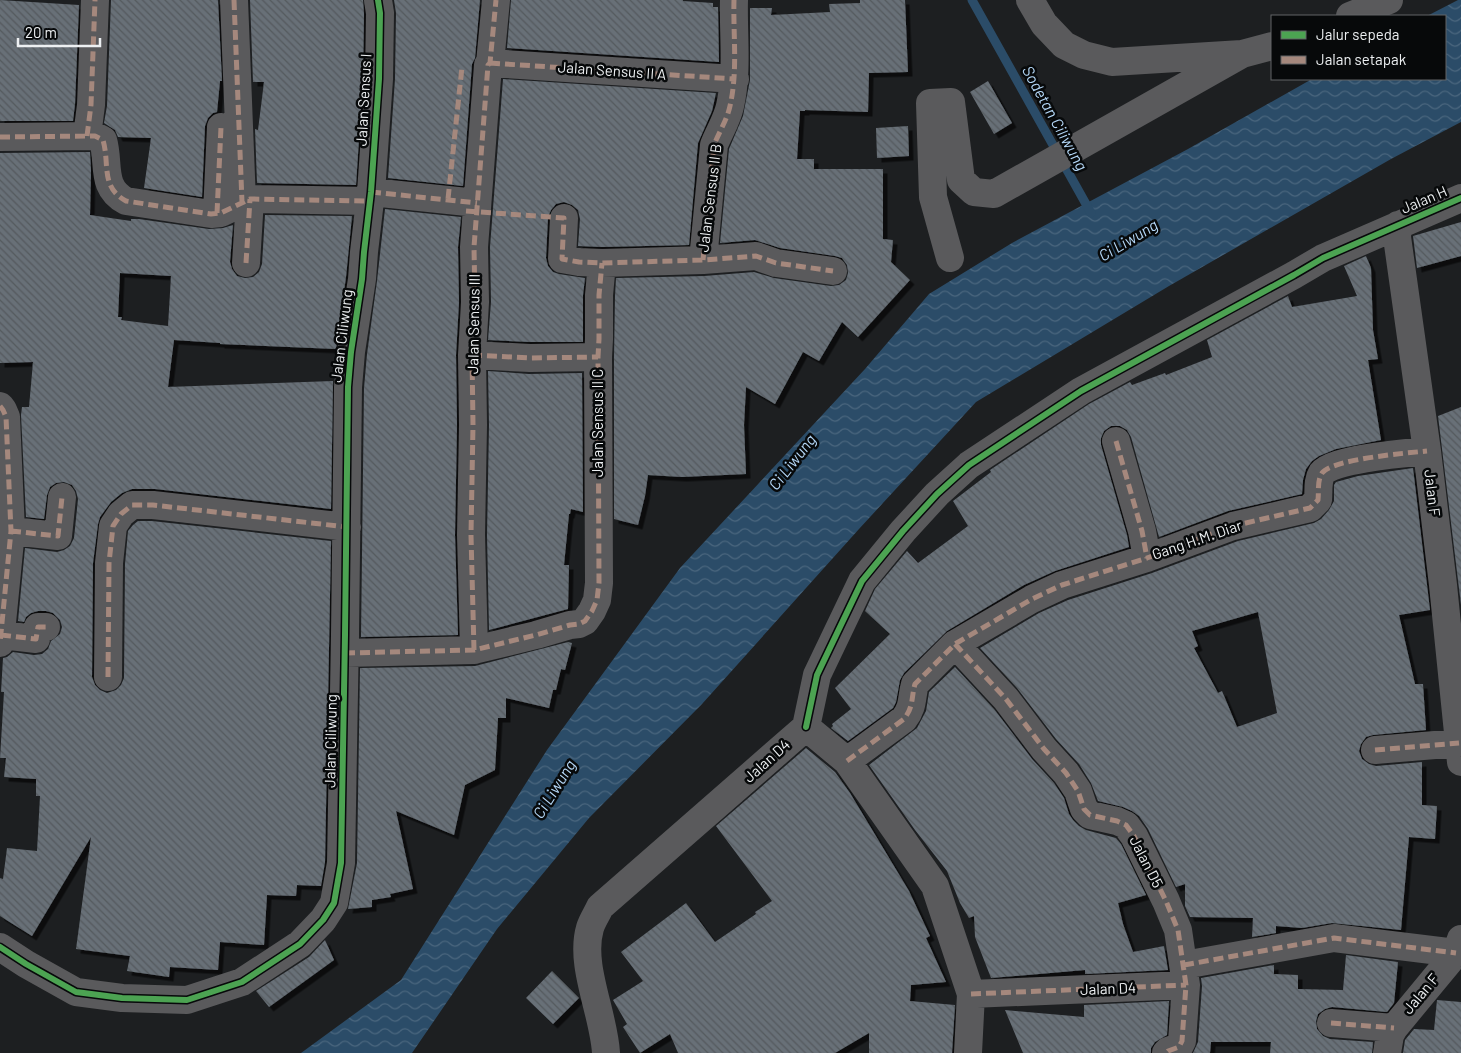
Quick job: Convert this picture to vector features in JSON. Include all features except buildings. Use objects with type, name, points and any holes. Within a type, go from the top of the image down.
[{"type":"street","points":[[95,0],[91,106],[95,138],[107,151],[108,182],[120,198],[126,201],[211,214],[235,207],[246,200],[371,196],[477,203]]},
{"type":"street","points":[[234,0],[246,200],[246,263]]},
{"type":"street","name":"Jalan Sensus I","points":[[371,196],[379,79],[380,13],[378,0]]},
{"type":"street","name":"Jalan Sensus III","points":[[474,650],[471,535],[472,355],[475,302],[474,247],[488,65],[490,63],[496,0]]},
{"type":"street","name":"Jalan Sensus II B","points":[[703,260],[714,145],[730,106],[734,79],[734,0]]},
{"type":"street","points":[[1030,0],[1044,24],[1064,45],[1084,55],[1112,62],[1242,54],[1271,46]]},
{"type":"street","points":[[1352,15],[1389,0]]},
{"type":"street","points":[[950,258],[933,197],[930,103],[951,102],[961,180],[974,192],[994,194],[1242,54]]},
{"type":"street","name":"Jalan Sensus II A","points":[[490,63],[734,79]]},
{"type":"street","points":[[217,213],[221,127]]},
{"type":"street","points":[[0,137],[95,138]]},
{"type":"street","name":"Jalan Ciliwung","points":[[0,947],[76,992],[122,998],[187,1000],[242,982],[300,944],[323,920],[334,903],[341,863],[350,369],[371,196]]},
{"type":"street","name":"Jalan H","points":[[806,726],[817,675],[862,581],[903,531],[937,494],[969,465],[1081,391],[1323,258],[1461,198]]},
{"type":"street","points":[[564,218],[562,259],[602,263],[703,260],[756,256],[776,263],[833,271]]},
{"type":"street","name":"Jalan F","points":[[1398,225],[1397,237],[1427,451],[1452,584],[1460,752]]},
{"type":"street","name":"Jalan Sensus II C","points":[[345,653],[474,650],[579,624],[592,611],[599,583],[598,357],[600,339],[599,294],[602,263]]},
{"type":"street","points":[[472,355],[530,358],[598,357]]},
{"type":"street","points":[[0,406],[4,410],[6,417],[11,531],[3,588],[0,639],[36,639],[38,627],[46,627]]},
{"type":"street","points":[[1116,441],[1142,531],[1147,558]]},
{"type":"street","name":"Gang H.M. Diar","points":[[847,761],[904,719],[910,711],[914,699],[913,691],[915,684],[955,644],[1032,600],[1062,586],[1147,558],[1233,526],[1310,508],[1318,500],[1319,482],[1321,475],[1327,468],[1384,455],[1427,451]]},
{"type":"street","points":[[11,531],[58,536],[62,497]]},
{"type":"street","points":[[108,677],[109,563],[113,526],[121,514],[132,505],[153,505],[347,527]]},
{"type":"street","name":"Jalan D5","points":[[955,644],[1006,699],[1044,749],[1066,773],[1078,791],[1084,809],[1090,815],[1126,824],[1134,836],[1178,930],[1185,976],[1182,1044],[1166,1053]]},
{"type":"street","points":[[806,726],[847,761],[935,886],[971,994],[968,1053]]},
{"type":"street","name":"Jalan D4","points":[[606,1053],[605,1037],[589,967],[587,944],[590,927],[600,908],[806,726]]},
{"type":"street","points":[[1375,750],[1460,752]]},
{"type":"street","name":"Jalan D4","points":[[971,994],[1185,976],[1334,938],[1458,946]]},
{"type":"street","name":"Jalan F","points":[[1391,1040],[1458,946]]},
{"type":"street","points":[[1331,1022],[1391,1040]]},
{"type":"water","name":"Ci Liwung","points":[[1461,0],[1461,122],[1391,159],[1169,286],[976,402],[702,704],[589,818],[497,929],[412,1053],[301,1053],[401,980],[547,750],[680,568],[865,369],[929,294],[1012,243],[1188,149],[1310,80],[1446,80],[1446,15],[1429,15]]},
{"type":"waterway","name":"Sodetan Ciliwung","points":[[972,0],[1091,213]]},
{"type":"marked path","points":[[87,136],[91,105],[95,0]]},
{"type":"marked path","points":[[234,0],[242,202]]},
{"type":"marked path","points":[[474,650],[471,535],[472,355],[475,302],[474,247],[488,65],[490,63],[496,0]]},
{"type":"marked path","points":[[703,260],[714,145],[727,116],[734,80],[734,0]]},
{"type":"marked path","points":[[490,63],[735,79]]},
{"type":"marked path","points":[[448,199],[462,67]]},
{"type":"marked path","points":[[217,213],[221,127]]},
{"type":"marked path","points":[[0,137],[95,136],[103,140],[109,182],[112,189],[126,201],[211,214],[221,213],[250,199],[371,201]]},
{"type":"marked path","points":[[371,192],[477,203]]},
{"type":"marked path","points":[[246,263],[250,199]]},
{"type":"marked path","points":[[466,211],[564,218],[562,259],[579,262],[703,260],[756,256],[776,263],[833,271]]},
{"type":"marked path","points":[[345,653],[474,650],[579,624],[585,621],[592,611],[597,600],[599,583],[598,357],[599,295],[602,263]]},
{"type":"marked path","points":[[472,355],[530,358],[598,357]]},
{"type":"marked path","points":[[0,406],[6,417],[11,531],[0,643]]},
{"type":"marked path","points":[[1116,441],[1142,531],[1147,558]]},
{"type":"marked path","points":[[847,761],[904,719],[911,706],[915,684],[955,644],[1032,599],[1062,585],[1147,558],[1233,526],[1310,508],[1318,500],[1320,476],[1329,468],[1354,460],[1427,451]]},
{"type":"marked path","points":[[11,531],[58,536],[62,497]]},
{"type":"marked path","points":[[108,677],[109,563],[113,526],[121,514],[132,505],[153,505],[347,527]]},
{"type":"marked path","points":[[1,635],[36,639],[38,627],[46,627]]},
{"type":"marked path","points":[[955,644],[1006,699],[1044,749],[1066,773],[1078,791],[1084,809],[1090,815],[1126,825],[1134,836],[1178,930],[1186,985],[1182,1041],[1179,1047],[1166,1053]]},
{"type":"marked path","points":[[1375,750],[1459,743]]},
{"type":"marked path","points":[[1184,965],[1334,938],[1456,953]]},
{"type":"marked path","points":[[971,994],[1186,985]]},
{"type":"marked path","points":[[1331,1023],[1394,1028]]},
{"type":"cycle path","points":[[0,947],[76,992],[122,998],[187,1000],[242,982],[300,944],[323,920],[334,903],[341,863],[348,387],[371,192],[379,79],[380,13],[378,0]]},
{"type":"cycle path","points":[[806,727],[817,675],[862,581],[903,531],[937,494],[969,465],[1081,391],[1323,258],[1461,198]]}]
